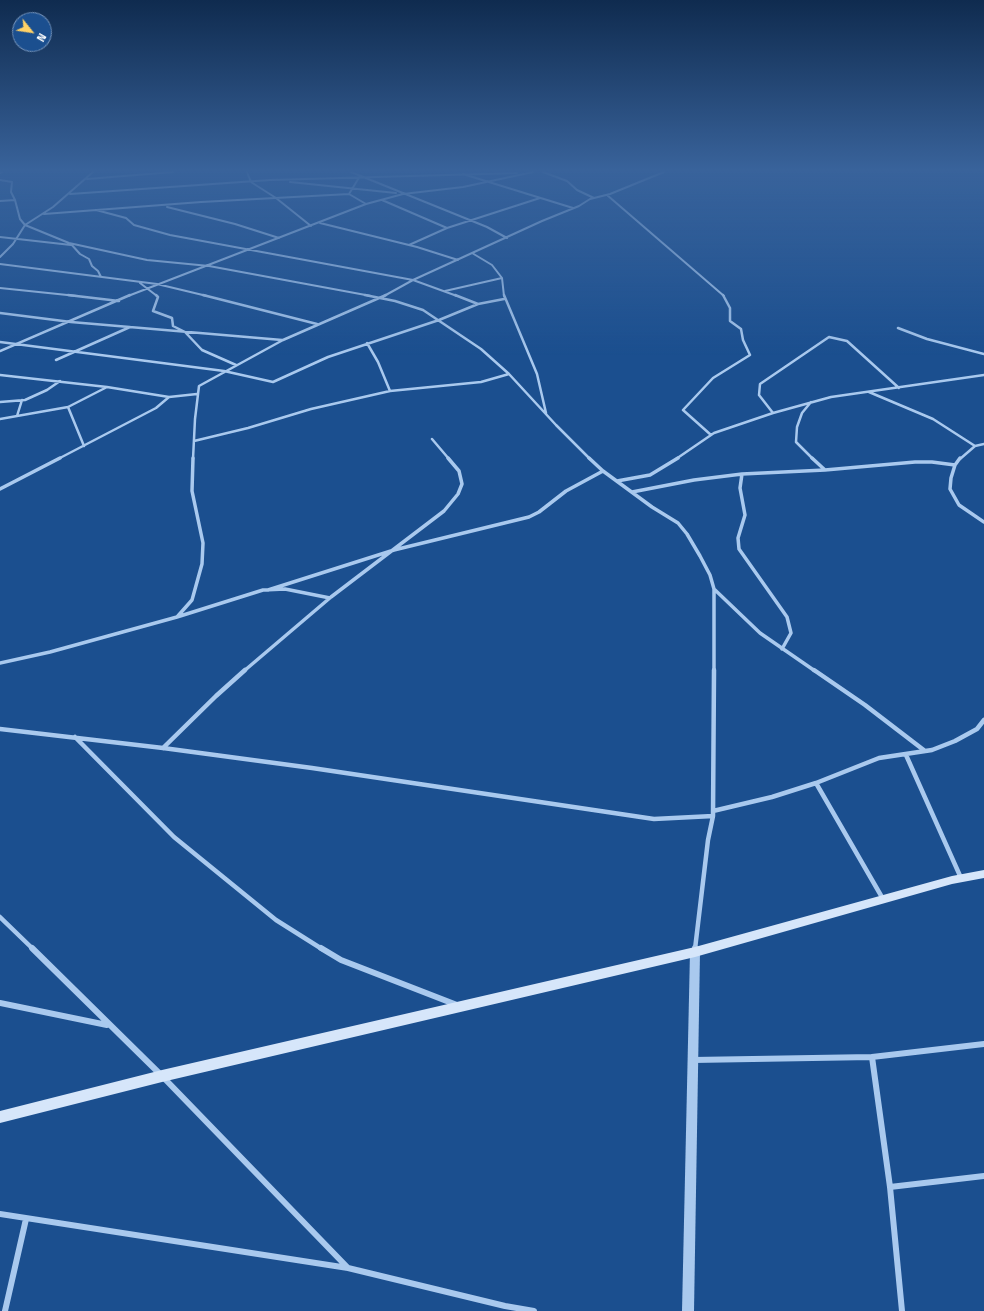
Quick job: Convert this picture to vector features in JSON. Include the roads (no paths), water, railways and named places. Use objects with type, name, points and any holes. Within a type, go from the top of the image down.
[{"type":"main road","points":[[0,1117],[162,1076],[695,952],[883,899],[962,878],[984,874]]},
{"type":"street","points":[[0,257],[13,244],[19,233]]},
{"type":"street","points":[[45,233],[73,245],[80,254],[89,259],[92,266],[98,271],[101,277]]},
{"type":"street","points":[[167,233],[413,280],[478,304]]},
{"type":"street","points":[[265,233],[280,238]]},
{"type":"street","points":[[0,351],[157,284],[209,266],[292,233]]},
{"type":"street","points":[[363,233],[458,260]]},
{"type":"street","points":[[409,245],[435,233]]},
{"type":"street","points":[[497,233],[507,238]]},
{"type":"street","points":[[177,617],[192,600],[202,564],[203,543],[192,491],[197,394],[199,386],[283,340],[380,299],[413,280],[518,233]]},
{"type":"street","points":[[652,233],[724,297],[730,308],[730,321],[741,329],[743,340],[750,355],[713,378],[683,410],[711,435]]},
{"type":"street","points":[[0,237],[73,245]]},
{"type":"street","points":[[69,243],[147,260],[209,266],[395,301],[423,310],[480,349],[509,374],[581,451],[603,470],[632,492],[678,523],[687,534],[700,556],[710,575],[714,589],[713,814],[708,840],[695,952],[688,1311]]},
{"type":"street","points":[[472,253],[492,265],[502,278],[504,299],[537,374],[546,414]]},
{"type":"street","points":[[0,264],[157,284],[318,324]]},
{"type":"street","points":[[445,291],[502,278]]},
{"type":"street","points":[[139,282],[158,297],[153,311],[172,318],[173,326],[185,332],[202,350],[236,365]]},
{"type":"street","points":[[0,288],[120,301]]},
{"type":"street","points":[[0,342],[224,371],[273,382],[328,357],[439,320],[478,304],[504,299]]},
{"type":"street","points":[[0,313],[71,322],[283,340]]},
{"type":"street","points":[[56,360],[131,327]]},
{"type":"street","points":[[898,328],[928,339],[984,354]]},
{"type":"street","points":[[773,413],[759,395],[760,384],[829,337],[847,341],[899,388]]},
{"type":"street","points":[[367,343],[378,362],[390,391]]},
{"type":"street","points":[[194,441],[248,428],[311,409],[390,391],[482,382],[509,374]]},
{"type":"street","points":[[0,375],[107,387],[169,397],[197,394]]},
{"type":"street","points":[[617,481],[650,475],[711,435],[773,413],[811,402],[984,375]]},
{"type":"street","points":[[0,402],[22,400],[47,390],[60,381]]},
{"type":"street","points":[[0,419],[68,407],[107,387]]},
{"type":"street","points":[[868,392],[905,406],[933,419],[975,446]]},
{"type":"street","points":[[0,489],[156,408],[169,397]]},
{"type":"street","points":[[17,416],[22,400]]},
{"type":"street","points":[[811,402],[802,413],[797,427],[796,442],[825,470]]},
{"type":"street","points":[[68,407],[84,446]]},
{"type":"street","points":[[163,748],[227,686],[330,598],[444,511],[458,494],[462,484],[459,471],[432,439]]},
{"type":"street","points":[[984,444],[975,446],[961,457],[955,465],[951,478],[950,489],[959,505],[984,522]]},
{"type":"street","points":[[632,492],[694,480],[742,474],[825,470],[921,462],[955,465]]},
{"type":"street","points":[[0,663],[57,650],[177,617],[394,550],[529,517],[539,512],[566,491],[603,470]]},
{"type":"street","points":[[742,474],[740,488],[745,515],[738,538],[739,549],[787,617],[791,632],[782,649]]},
{"type":"street","points":[[268,590],[285,589],[330,598]]},
{"type":"street","points":[[714,589],[760,633],[866,705],[925,751]]},
{"type":"street","points":[[0,729],[163,748],[320,769],[654,819],[713,814],[772,797],[879,758],[925,751],[955,741],[977,729],[984,721]]},
{"type":"street","points":[[75,737],[174,836],[276,920],[341,960],[463,1007]]},
{"type":"street","points":[[906,755],[962,878]]},
{"type":"street","points":[[816,782],[883,899]]},
{"type":"street","points":[[0,917],[62,976],[108,1025],[162,1076],[348,1268]]},
{"type":"street","points":[[0,1003],[108,1025]]},
{"type":"street","points":[[693,1060],[872,1057],[984,1044]]},
{"type":"street","points":[[872,1057],[890,1187],[902,1311]]},
{"type":"street","points":[[890,1187],[984,1176]]},
{"type":"street","points":[[0,1214],[348,1268],[505,1309],[534,1311]]},
{"type":"street","points":[[5,1311],[26,1219]]}]
